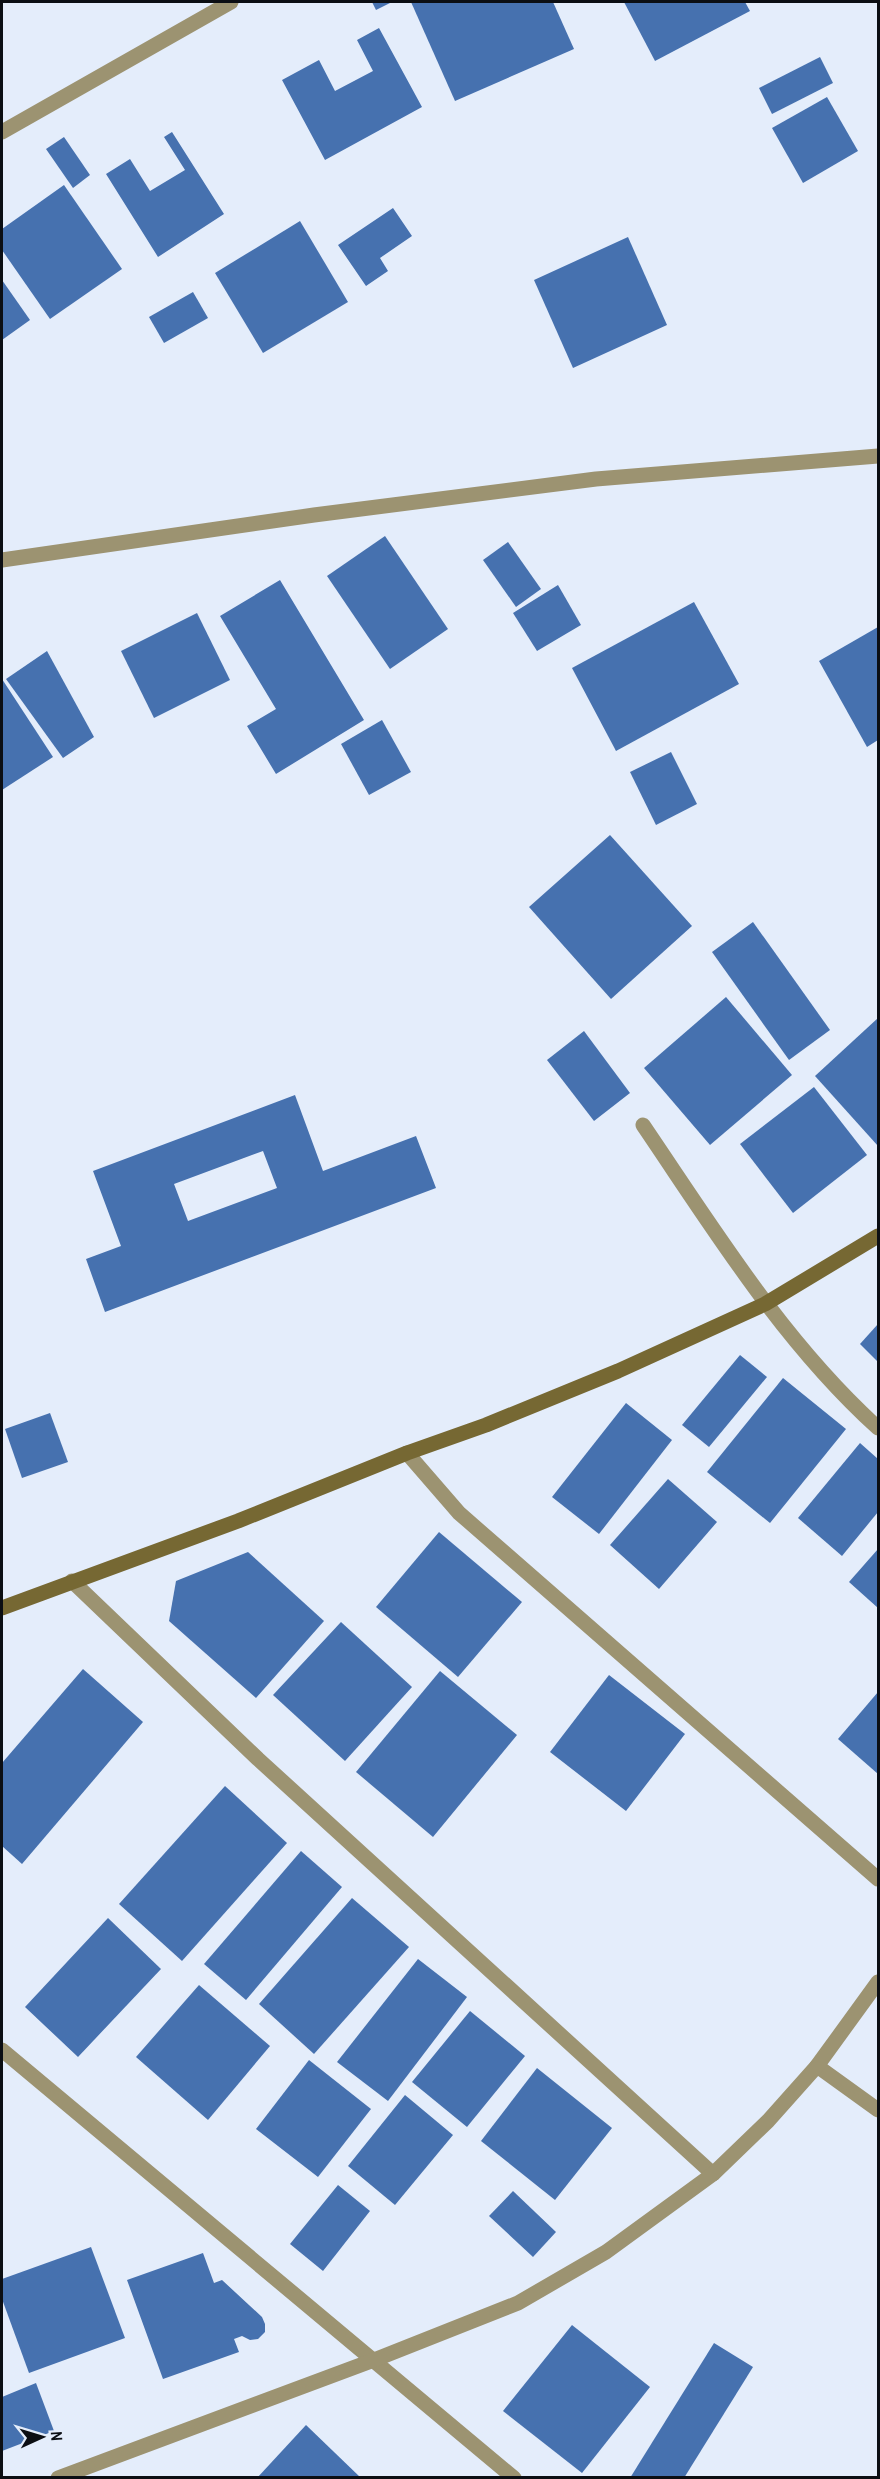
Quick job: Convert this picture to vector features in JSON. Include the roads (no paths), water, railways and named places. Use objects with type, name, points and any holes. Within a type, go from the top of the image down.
[{"type":"street","points":[[2,132],[231,2]]},
{"type":"street","points":[[2,560],[314,515],[596,479],[879,456]]},
{"type":"street","points":[[643,1125],[765,1304],[842,1395],[879,1428]]},
{"type":"street","points":[[2,1608],[238,1521],[407,1453],[486,1425],[607,1375],[765,1304],[879,1236]]},
{"type":"street","points":[[407,1453],[459,1513],[879,1879]]},
{"type":"street","points":[[72,1581],[258,1759],[713,2174]]},
{"type":"street","points":[[58,2478],[374,2360],[518,2303],[606,2252],[713,2174],[768,2121],[817,2066],[879,1982]]},
{"type":"street","points":[[2,2049],[514,2478]]},
{"type":"street","points":[[817,2066],[879,2110]]}]
